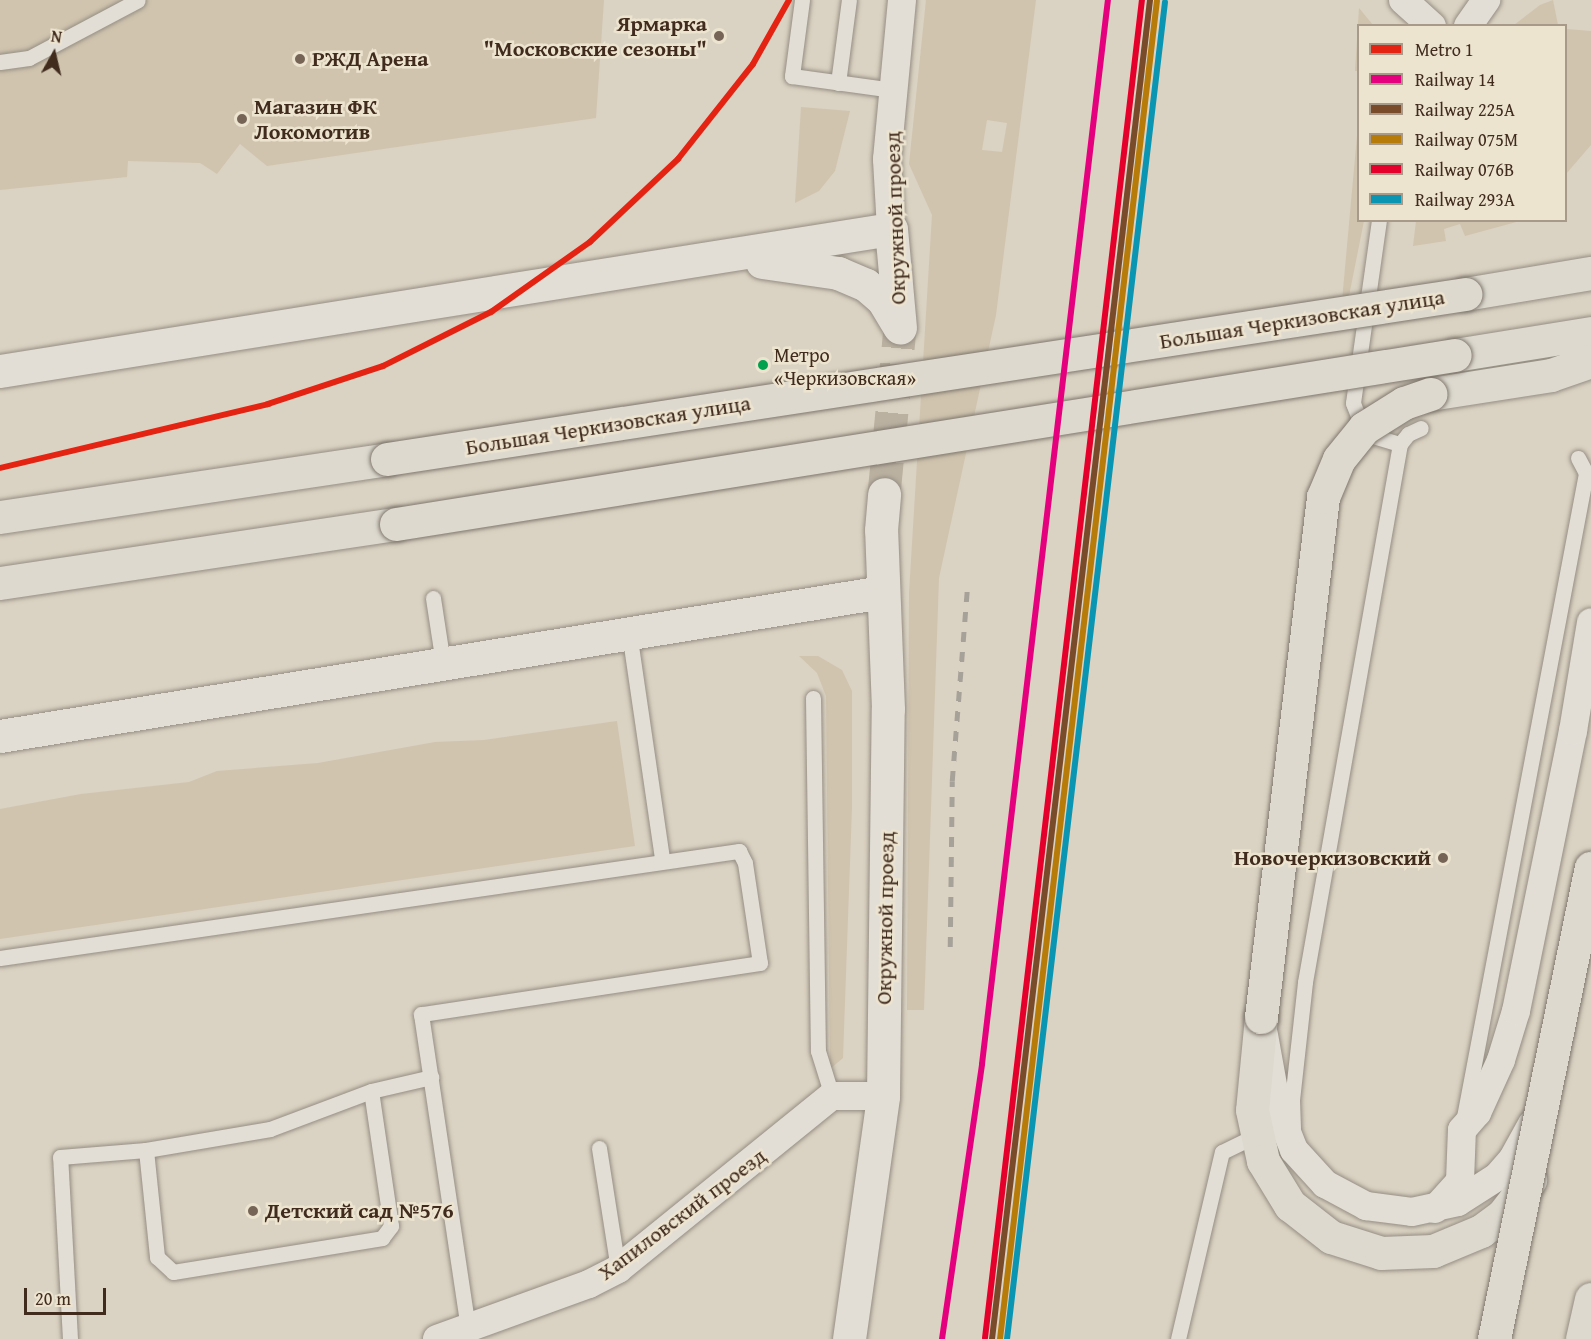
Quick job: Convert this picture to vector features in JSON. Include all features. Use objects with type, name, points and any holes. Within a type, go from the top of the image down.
[{"type":"main road","name":"Большая Черкизовская улица","points":[[0,517],[1591,273]]},
{"type":"main road","points":[[0,583],[396,524],[1591,333]]},
{"type":"main road","points":[[1591,361],[1551,375],[1430,394],[1404,403],[1364,428],[1339,459],[1323,497],[1252,1110],[1255,1136],[1263,1161],[1285,1198],[1310,1223],[1331,1237],[1381,1253],[1433,1251],[1481,1232],[1508,1209],[1534,1174],[1550,1125],[1560,1046],[1591,880]]},
{"type":"main road","points":[[1494,1339],[1591,868]]},
{"type":"main road","points":[[1582,1339],[1591,1299]]},
{"type":"street","name":"Окружной проезд","points":[[649,268],[761,262],[838,273],[866,285],[883,300],[900,328],[887,159],[902,0]]},
{"type":"street","points":[[1403,0],[1430,24]]},
{"type":"street","points":[[1469,24],[1485,0]]},
{"type":"street","points":[[0,371],[891,230]]},
{"type":"street","points":[[1537,282],[1591,258]]},
{"type":"street","name":"Окружной проезд","points":[[849,1339],[883,1096],[888,710],[882,592],[884,494]]},
{"type":"street","points":[[0,504],[68,507]]},
{"type":"street","points":[[6,734],[882,592]]},
{"type":"street","points":[[1435,1209],[1460,1180],[1462,1130],[1477,1113],[1501,1060],[1516,1011],[1573,731],[1591,622]]},
{"type":"street","points":[[1261,1017],[1277,1107],[1294,1150],[1325,1184],[1366,1206],[1401,1211],[1435,1209],[1478,1191],[1512,1160],[1534,1119],[1560,1046]]},
{"type":"street","points":[[832,1096],[883,1096]]},
{"type":"street","name":"Хапиловский проезд","points":[[437,1339],[589,1284],[618,1269],[832,1096]]},
{"type":"street","points":[[1567,1339],[1591,1282]]},
{"type":"lane","points":[[0,62],[29,58],[138,0]]},
{"type":"lane","points":[[802,0],[792,76],[893,90]]},
{"type":"lane","points":[[838,83],[849,0]]},
{"type":"lane","points":[[1379,222],[1353,403],[1362,426],[1373,436],[1400,444]]},
{"type":"lane","points":[[1294,1150],[1292,1100],[1305,982],[1400,444],[1408,434],[1421,428]]},
{"type":"lane","points":[[1462,1130],[1586,473],[1578,458]]},
{"type":"lane","points":[[433,598],[443,663]]},
{"type":"lane","points":[[629,632],[662,859]]},
{"type":"lane","points":[[813,698],[818,1051],[832,1096]]},
{"type":"lane","points":[[0,958],[662,859],[739,851],[745,863],[760,963],[421,1014],[468,1327]]},
{"type":"lane","points":[[70,1339],[60,1157],[146,1150],[270,1129],[371,1091],[431,1077]]},
{"type":"lane","points":[[146,1150],[157,1257],[173,1272],[382,1238],[391,1226],[371,1091]]},
{"type":"lane","points":[[1178,1339],[1222,1152],[1255,1136]]},
{"type":"lane","points":[[599,1148],[618,1269]]},
{"type":"shaded area","name":"РЖД Арена","points":[[0,0],[604,0],[596,118],[267,166],[240,144],[217,174],[200,163],[128,161],[127,177],[0,190]]},
{"type":"shaded area","points":[[926,0],[1036,0],[996,315],[939,578],[924,1010],[907,1010],[909,593],[932,215],[909,164]],"holes":[[[987,120],[1007,123],[1002,152],[982,150]]]},
{"type":"shaded area","points":[[1553,0],[1558,24],[1515,24],[1540,5]]},
{"type":"shaded area","points":[[1359,8],[1372,24],[1358,24]]},
{"type":"shaded area","points":[[1567,29],[1591,31],[1591,145],[1567,173]]},
{"type":"shaded area","points":[[1357,40],[1357,71],[1355,71]]},
{"type":"shaded area","points":[[801,107],[850,111],[835,171],[819,191],[795,203]]},
{"type":"shaded area","points":[[1357,136],[1357,222],[1364,222],[1348,301],[1342,301]]},
{"type":"shaded area","points":[[1416,222],[1516,222],[1465,236],[1460,224],[1444,229],[1446,241],[1413,246]]},
{"type":"shaded area","points":[[799,656],[818,656],[842,670],[852,691],[852,807],[843,1058],[830,1069],[826,696],[817,673]]},
{"type":"shaded area","points":[[617,721],[635,846],[0,939],[0,809],[81,794],[189,782],[217,771],[318,763],[435,742],[484,740]]},
{"type":"tunnel","points":[[884,494],[900,328]]},
{"type":"railway","points":[[950,947],[952,781],[967,591]]},
{"type":"metro line","name":"1","points":[[0,468],[268,404],[383,366],[491,312],[590,242],[678,159],[753,64],[789,0]]},
{"type":"rail line","name":"14","points":[[942,1339],[982,1064],[1108,0]]},
{"type":"rail line","name":"076В","points":[[985,1338],[1142,0]]},
{"type":"rail line","name":"225А","points":[[992,1339],[1150,0]]},
{"type":"rail line","name":"075М","points":[[1000,1339],[1157,1]]},
{"type":"rail line","name":"293А","points":[[1007,1339],[1165,2]]},
{"type":"place","name":"Ярмарка \"Московские сезоны\"","points":[[719,36]]},
{"type":"place","name":"РЖД Арена","points":[[300,59]]},
{"type":"place","name":"Магазин ФК Локомотив","points":[[242,119]]},
{"type":"place","name":"Метро «Черкизовская»","points":[[763,365]]},
{"type":"place","name":"Новочеркизовский","points":[[1443,858]]},
{"type":"place","name":"Детский сад №576","points":[[253,1211]]}]
